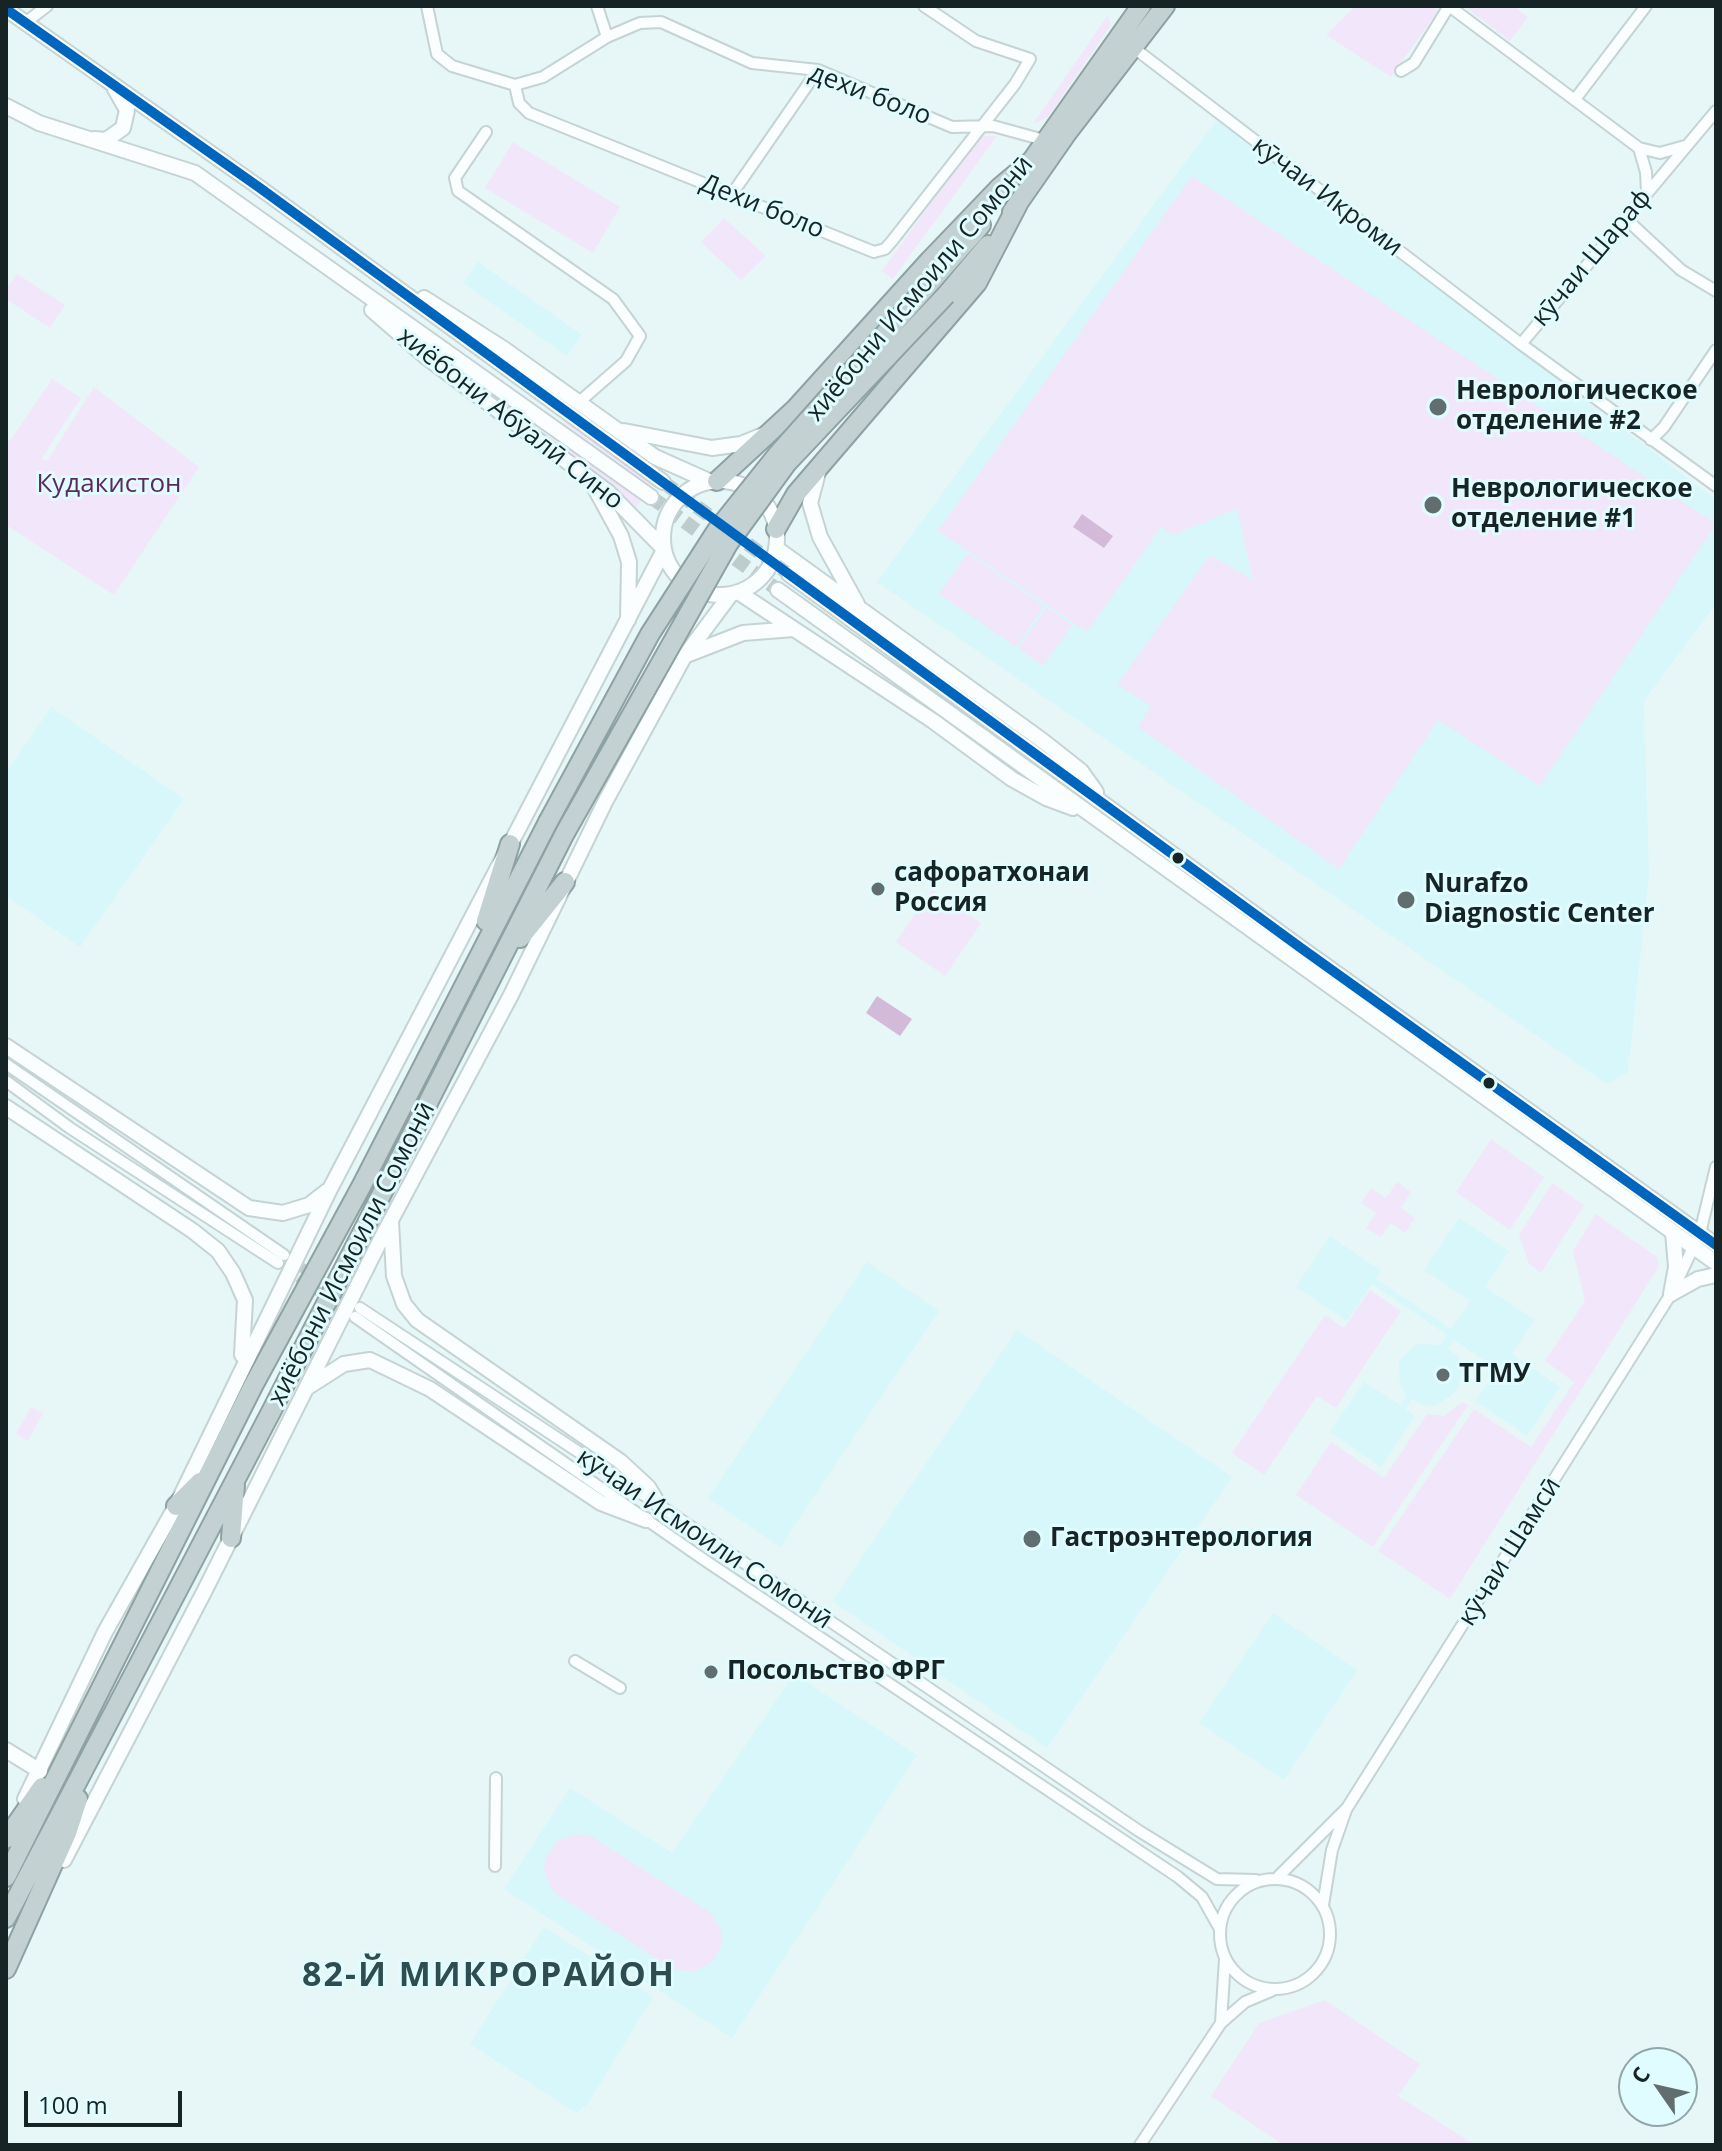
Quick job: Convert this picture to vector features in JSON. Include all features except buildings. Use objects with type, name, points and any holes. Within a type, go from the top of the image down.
[{"type":"highway","name":"хиёбони Исмоили Сомонӣ","points":[[6,1877],[472,966],[650,634],[717,530],[777,455],[930,283],[1030,162],[1141,6]]},
{"type":"highway","name":"хиёбони Исмоили Сомонӣ","points":[[6,1918],[565,833],[728,544],[787,463],[946,295],[1018,204],[1067,133],[1165,6]]},
{"type":"highway","points":[[714,481],[771,432],[999,188],[1030,162]]},
{"type":"highway","points":[[776,539],[796,494],[977,283],[1018,204]]},
{"type":"highway","points":[[472,966],[510,844]]},
{"type":"highway","points":[[496,968],[565,882]]},
{"type":"highway","points":[[176,1506],[215,1465]]},
{"type":"highway","points":[[231,1538],[236,1474]]},
{"type":"highway","points":[[6,1838],[75,1738]]},
{"type":"highway","points":[[6,1970],[67,1833],[94,1749]]},
{"type":"main road","name":"хиёбони Абӯалӣ Сино","points":[[6,9],[663,482]]},
{"type":"main road","points":[[86,138],[106,140],[123,128],[127,110],[112,84]]},
{"type":"main road","name":"хиёбони Абӯалӣ Сино","points":[[6,106],[39,123],[195,173],[651,497]]},
{"type":"main road","name":"хиёбони Абӯалӣ Сино","points":[[371,270],[404,285],[504,349],[668,465],[714,481]]},
{"type":"main road","name":"хиёбони Абӯалӣ Сино","points":[[358,291],[372,310],[426,357],[590,478],[629,511],[664,549]]},
{"type":"main road","points":[[616,429],[712,448],[741,444],[771,432]]},
{"type":"main road","points":[[820,465],[810,503],[820,537],[859,608]]},
{"type":"main road","points":[[590,478],[621,536],[629,562],[628,624]]},
{"type":"main road","points":[[6,1838],[105,1632],[176,1506],[330,1189],[628,624],[664,549],[666,518],[684,494],[714,481],[749,489],[771,513],[776,539],[763,575],[734,593],[684,657],[565,882],[511,995],[391,1220],[231,1538],[6,1970]]},
{"type":"main road","points":[[776,539],[859,608],[1081,771],[1101,800]]},
{"type":"main road","points":[[664,549],[669,564],[688,586],[702,592],[734,593],[933,721],[1012,779],[1046,798],[1090,814]]},
{"type":"main road","points":[[789,574],[1101,800],[1697,1241],[1716,1263]]},
{"type":"main road","points":[[778,590],[1673,1232],[1716,1245]]},
{"type":"main road","points":[[684,657],[743,633],[794,629]]},
{"type":"main road","points":[[6,1046],[249,1208],[283,1213],[309,1205],[330,1189]]},
{"type":"main road","points":[[6,1107],[218,1251],[233,1273],[245,1300],[244,1346],[238,1375]]},
{"type":"main road","points":[[391,1220],[394,1276],[404,1304],[417,1320],[621,1462],[648,1487],[659,1505]]},
{"type":"main road","points":[[1671,1294],[1676,1267],[1673,1232]]},
{"type":"main road","points":[[1671,1294],[1698,1279],[1716,1275]]},
{"type":"main road","points":[[302,1392],[330,1370],[359,1360],[370,1360],[430,1389],[601,1503],[646,1520]]},
{"type":"main road","points":[[6,1750],[40,1771]]},
{"type":"street","points":[[25,23],[47,6]]},
{"type":"street","points":[[427,6],[437,54],[452,66],[515,85]]},
{"type":"street","points":[[597,6],[607,37]]},
{"type":"street","name":"Дехи боло","points":[[515,85],[519,103],[529,113],[874,252],[885,249],[976,129],[1015,84],[1030,59],[976,41],[924,6]]},
{"type":"street","points":[[1401,71],[1414,63],[1449,6],[1639,148],[1660,153],[1685,146]]},
{"type":"street","points":[[1576,98],[1646,6]]},
{"type":"street","name":"дехи боло","points":[[515,85],[543,77],[607,37],[640,23],[661,22],[752,63],[818,70],[952,127],[976,129],[993,126],[1044,140]]},
{"type":"street","name":"кӯчаи Икроми","points":[[1134,48],[1521,344]]},
{"type":"street","points":[[732,194],[818,70]]},
{"type":"street","name":"кӯчаи Шараф","points":[[1716,111],[1521,344],[1716,486]]},
{"type":"street","points":[[486,132],[455,178],[458,191],[613,299],[640,336],[626,361],[578,403]]},
{"type":"street","points":[[1639,148],[1646,172],[1647,192]]},
{"type":"street","points":[[1625,218],[1681,270],[1716,291]]},
{"type":"street","points":[[1651,440],[1664,427],[1716,350]]},
{"type":"street","points":[[6,1064],[148,1161],[281,1259],[141,1174],[6,1081]]},
{"type":"street","name":"кӯчаи Шамсӣ","points":[[1140,2145],[1221,2023],[1245,2002],[1273,1990],[1300,1985],[1321,1966],[1331,1940],[1330,1921],[1323,1905],[1332,1850],[1347,1808],[1671,1294],[1697,1241],[1716,1167]]},
{"type":"street","name":"кӯчаи Исмоили Сомонӣ","points":[[1220,1929],[1202,1897],[1178,1877],[646,1520],[357,1312],[659,1505],[1139,1831],[1217,1879],[1256,1880]]},
{"type":"street","points":[[528,1437],[536,1426]]},
{"type":"street","points":[[796,1622],[806,1607]]},
{"type":"street","points":[[575,1661],[620,1688]]},
{"type":"street","points":[[495,1866],[496,1778]]},
{"type":"street","name":"кӯчаи Шамсӣ","points":[[1276,1879],[1347,1808]]},
{"type":"street","points":[[1221,2023],[1225,1959],[1220,1929],[1225,1911],[1236,1895],[1256,1880],[1276,1879],[1307,1889],[1323,1905]]},
{"type":"street","points":[[1225,1959],[1245,1981],[1273,1990]]},
{"type":"shaded area","points":[[1217,119],[1716,500],[1716,604],[1644,701],[1649,874],[1628,1072],[1607,1084],[877,582]]},
{"type":"shaded area","points":[[478,262],[582,335],[567,356],[463,283]]},
{"type":"shaded area","points":[[1082,514],[1113,536],[1104,548],[1073,527]]},
{"type":"shaded area","points":[[51,707],[184,799],[80,947],[6,896],[6,773]]},
{"type":"shaded area","points":[[877,996],[912,1019],[900,1036],[866,1013]]},
{"type":"shaded area","points":[[1459,1218],[1509,1251],[1485,1287],[1535,1320],[1512,1354],[1560,1387],[1527,1436],[1476,1401],[1497,1369],[1454,1340],[1448,1348],[1460,1359],[1463,1370],[1457,1391],[1436,1406],[1422,1405],[1412,1399],[1405,1409],[1415,1416],[1381,1467],[1330,1432],[1364,1382],[1400,1405],[1406,1395],[1400,1386],[1399,1361],[1416,1344],[1440,1345],[1447,1335],[1372,1284],[1347,1321],[1296,1287],[1330,1236],[1381,1271],[1376,1279],[1451,1329],[1470,1301],[1424,1270]]},
{"type":"shaded area","points":[[867,1262],[939,1311],[780,1547],[708,1498]]},
{"type":"shaded area","name":"Гастроэнтерология","points":[[1017,1330],[1232,1477],[1047,1748],[832,1601]]},
{"type":"shaded area","points":[[1273,1613],[1357,1670],[1284,1780],[1199,1723]]},
{"type":"shaded area","points":[[794,1674],[917,1755],[732,2038],[504,1889],[570,1788],[672,1853]]},
{"type":"shaded area","points":[[544,1927],[653,1997],[587,2105],[576,2113],[470,2044]]},
{"type":"green space","points":[[1355,6],[1430,6],[1438,11],[1391,77],[1326,35]]},
{"type":"green space","points":[[1464,6],[1514,6],[1528,17],[1510,41]]},
{"type":"green space","points":[[1108,15],[1111,25],[1048,117],[1033,124]]},
{"type":"green space","points":[[979,136],[997,136],[893,279],[882,271]]},
{"type":"green space","points":[[513,142],[620,207],[593,253],[485,188]]},
{"type":"green space","points":[[1192,176],[1716,524],[1540,786],[1438,720],[1339,869],[1138,727],[1151,706],[1117,685],[1210,555],[1253,580],[1237,509],[1173,535],[1161,527],[1087,632],[938,531]]},
{"type":"green space","points":[[724,218],[766,256],[741,280],[701,242]]},
{"type":"green space","points":[[17,274],[65,305],[50,328],[6,299],[6,290]]},
{"type":"green space","name":"Кудакистон","points":[[52,379],[81,398],[42,458],[47,461],[94,387],[199,467],[114,595],[6,525],[6,440],[10,441]]},
{"type":"green space","points":[[610,421],[625,425],[671,457],[631,515],[568,468],[569,450],[555,438],[561,423]]},
{"type":"green space","points":[[968,553],[1044,606],[1016,647],[939,594]]},
{"type":"green space","points":[[1047,607],[1072,625],[1043,666],[1018,648]]},
{"type":"green space","points":[[932,889],[981,923],[945,976],[896,942]]},
{"type":"green space","points":[[1491,1139],[1544,1177],[1510,1230],[1456,1192]]},
{"type":"green space","points":[[1397,1182],[1411,1192],[1401,1208],[1415,1218],[1405,1233],[1391,1223],[1381,1237],[1366,1228],[1376,1213],[1361,1203],[1371,1188],[1386,1198]]},
{"type":"green space","points":[[1552,1183],[1584,1205],[1541,1273],[1529,1264],[1519,1235]]},
{"type":"green space","points":[[1596,1214],[1657,1257],[1659,1266],[1450,1599],[1378,1551],[1474,1409],[1531,1447],[1574,1382],[1545,1361],[1585,1301],[1573,1251]]},
{"type":"green space","points":[[1370,1290],[1401,1311],[1336,1408],[1317,1396],[1264,1475],[1232,1453],[1325,1315],[1344,1328]]},
{"type":"green space","points":[[1463,1402],[1468,1405],[1373,1547],[1296,1495],[1331,1442],[1384,1478],[1427,1414],[1444,1416]]},
{"type":"green space","points":[[31,1407],[43,1413],[28,1441],[16,1434]]},
{"type":"green space","points":[[580,1834],[591,1836],[711,1913],[722,1932],[722,1943],[713,1962],[694,1972],[673,1969],[553,1892],[544,1871],[545,1859],[558,1840]]},
{"type":"green space","points":[[1325,2000],[1420,2064],[1398,2096],[1475,2145],[1283,2145],[1211,2096],[1259,2023]]},
{"type":"tunnel","points":[[663,482],[789,574]]},
{"type":"tunnel","points":[[651,497],[778,590]]},
{"type":"tunnel","points":[[289,1259],[355,1304]]},
{"type":"tunnel","points":[[286,1269],[348,1312]]},
{"type":"transit line","points":[[6,9],[260,188],[1301,948],[1716,1245]]},
{"type":"place","name":"Неврологическое отделение #2","points":[[1438,407]]},
{"type":"place","name":"Неврологическое отделение #1","points":[[1433,505]]},
{"type":"place","name":"сафоратхонаи Россия","points":[[878,889]]},
{"type":"place","name":"Nurafzo Diagnostic Center","points":[[1406,900]]},
{"type":"place","name":"ТГМУ","points":[[1443,1375]]},
{"type":"place","name":"Гастроэнтерология","points":[[1032,1539]]},
{"type":"place","name":"Посольство ФРГ","points":[[711,1672]]},
{"type":"district","name":"82-Й МИКРОРАЙОН","points":[[489,1976]]}]
